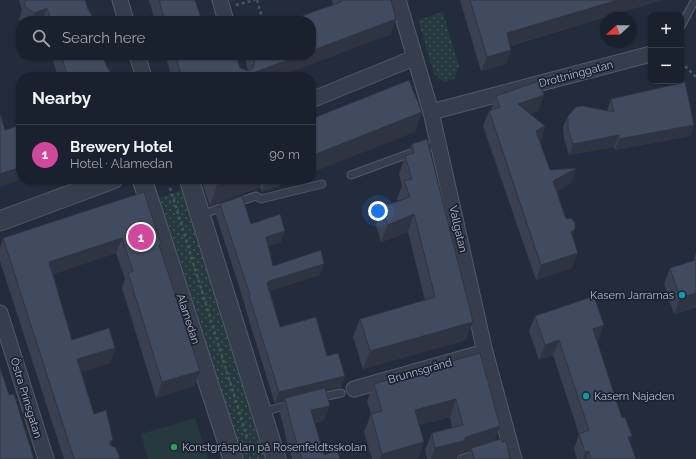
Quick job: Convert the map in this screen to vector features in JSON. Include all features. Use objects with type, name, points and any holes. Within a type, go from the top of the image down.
[{"type":"street","points":[[120,0],[125,16]]},
{"type":"street","points":[[220,0],[225,16]]},
{"type":"street","name":"Vallgatan","points":[[398,0],[431,112],[506,445],[514,459]]},
{"type":"street","name":"Drottninggatan","points":[[431,112],[648,55]]},
{"type":"street","points":[[316,98],[414,58]]},
{"type":"street","points":[[139,60],[142,72]]},
{"type":"street","points":[[0,221],[100,184]]},
{"type":"street","name":"Alamedan","points":[[144,184],[233,459]]},
{"type":"street","points":[[190,184],[276,459]]},
{"type":"street","name":"Östra Prinsgatan","points":[[0,313],[46,459]]},
{"type":"street","name":"Brunnsgränd","points":[[348,391],[485,352]]},
{"type":"lane","points":[[684,20],[695,0]]},
{"type":"lane","points":[[351,175],[438,143]]},
{"type":"lane","points":[[200,216],[256,196],[261,199],[322,184]]},
{"type":"lane","name":"Brunnsgränd","points":[[312,400],[348,391]]},
{"type":"lane","points":[[261,412],[298,404]]},
{"type":"lane","points":[[461,459],[482,453]]},
{"type":"path","points":[[257,0],[262,16]]},
{"type":"path","points":[[684,65],[696,78]]},
{"type":"path","points":[[170,188],[249,444]]},
{"type":"green space","points":[[443,12],[459,67],[454,79],[444,82],[434,74],[418,20]]},
{"type":"green space","points":[[185,189],[267,459],[239,459],[156,199]]},
{"type":"green space","name":"Konstgräsplan på Rosenfeldtsskolan","points":[[195,418],[208,459],[148,459],[141,434]]},
{"type":"building","points":[[26,0],[85,0],[92,16],[49,16],[47,8],[34,13],[24,5]]},
{"type":"building","points":[[159,0],[195,0],[200,16],[164,16]]},
{"type":"building","points":[[341,0],[391,0],[396,19],[316,49],[316,16],[302,16],[341,2]]},
{"type":"building","points":[[470,0],[618,0],[507,33],[511,50],[487,57]]},
{"type":"building","points":[[63,60],[104,60],[110,72],[66,72]]},
{"type":"building","points":[[177,60],[238,60],[240,68],[248,71],[253,68],[255,60],[288,60],[255,72],[180,72]]},
{"type":"building","points":[[409,80],[422,112],[316,154],[316,117]]},
{"type":"building","points":[[539,81],[544,95],[518,104],[545,126],[536,131],[550,170],[577,168],[553,181],[566,219],[571,218],[575,223],[575,229],[571,232],[578,253],[541,265],[489,111],[500,107],[496,96]]},
{"type":"building","points":[[684,82],[694,125],[619,139],[619,135],[573,144],[568,128],[568,116],[576,107],[582,106],[614,112],[611,99],[676,84],[684,84]]},
{"type":"building","points":[[0,114],[5,130],[16,127],[16,169],[0,174]]},
{"type":"building","points":[[427,139],[473,322],[370,351],[360,319],[435,297],[414,214],[388,225],[382,207],[410,197],[404,181],[412,179],[405,156],[414,153],[412,144]]},
{"type":"building","points":[[144,192],[161,244],[159,245],[200,371],[162,382],[128,273],[133,271],[122,238],[49,262],[72,340],[109,328],[115,348],[77,359],[94,414],[106,410],[113,439],[110,442],[110,445],[116,448],[120,459],[74,459],[3,238]]},
{"type":"building","points":[[242,196],[251,224],[280,214],[285,231],[266,237],[273,266],[321,250],[324,264],[269,281],[267,283],[280,327],[316,317],[327,356],[338,353],[345,376],[279,392],[249,296],[250,295],[220,204]]},
{"type":"building","points":[[696,260],[696,293],[680,298],[670,268]]},
{"type":"building","name":"Kasern Najaden","points":[[594,296],[604,325],[593,329],[622,418],[625,417],[632,436],[628,437],[636,459],[591,459],[589,451],[585,452],[579,434],[589,430],[559,340],[545,345],[535,316]]},
{"type":"building","points":[[480,353],[500,426],[466,437],[463,441],[435,448],[432,433],[463,425],[456,399],[415,410],[424,442],[382,454],[371,414],[382,411],[374,384]]},
{"type":"building","points":[[0,367],[9,395],[14,394],[34,459],[0,459]]},
{"type":"building","points":[[325,388],[330,406],[311,410],[324,455],[337,450],[340,459],[302,459],[285,398]]},
{"type":"building","points":[[501,439],[502,442],[506,441],[510,459],[474,459],[471,448]]},
{"type":"place","name":"Brewery Hotel","points":[[141,237]]},
{"type":"place","name":"Kasern Jarramas","points":[[682,295]]},
{"type":"place","name":"Kasern Najaden","points":[[586,396]]},
{"type":"place","name":"Konstgräsplan på Rosenfeldtsskolan","points":[[174,447]]}]
